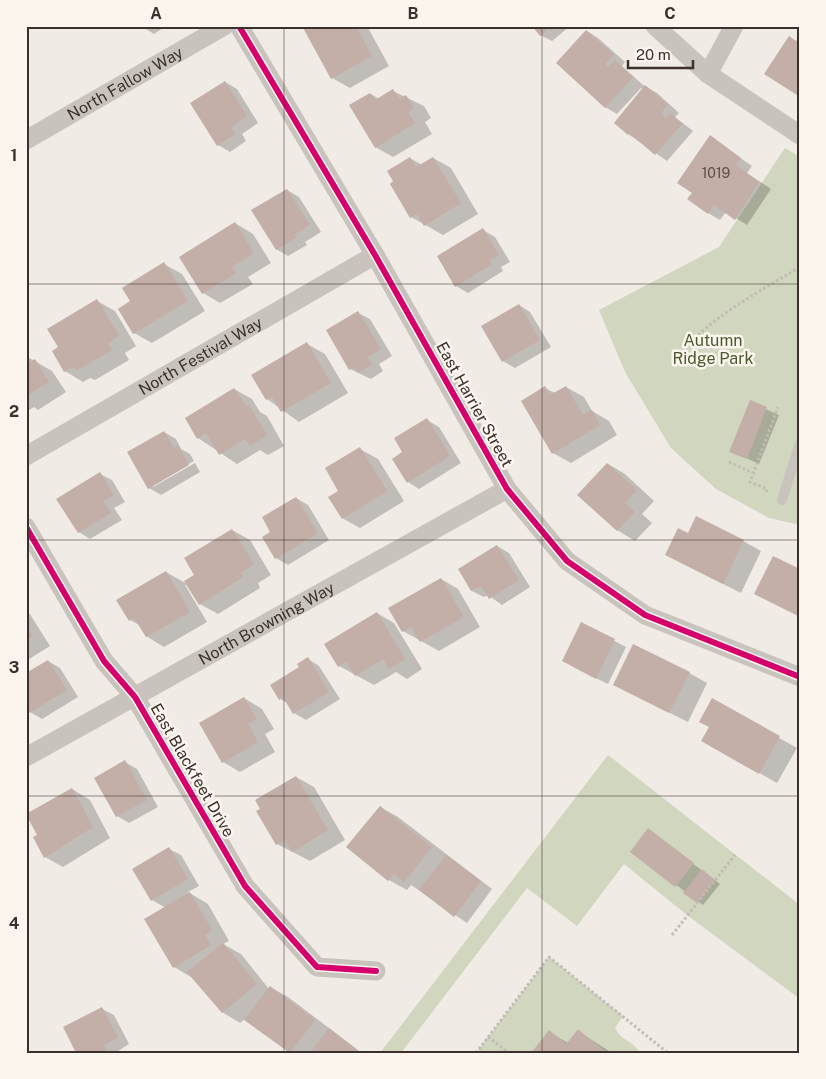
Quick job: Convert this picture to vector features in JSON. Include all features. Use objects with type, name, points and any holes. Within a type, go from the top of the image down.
[{"type":"street","name":"North Fallow Way","points":[[26,140],[224,26]]},
{"type":"street","name":"East Harrier Street","points":[[239,26],[375,255],[507,489],[568,561],[645,615],[800,677]]},
{"type":"street","points":[[655,26],[708,74],[800,135]]},
{"type":"street","points":[[708,74],[734,26]]},
{"type":"street","name":"North Festival Way","points":[[26,456],[375,255]]},
{"type":"street","name":"North Browning Way","points":[[26,757],[507,489]]},
{"type":"street","name":"East Blackfeet Drive","points":[[26,527],[104,661],[135,697],[245,886],[318,967],[376,971]]},
{"type":"lane","points":[[782,500],[800,443]]},
{"type":"path","points":[[691,342],[710,324],[728,311],[800,267]]},
{"type":"path","points":[[778,407],[750,482],[767,489],[765,493],[782,500]]},
{"type":"path","points":[[729,462],[754,473]]},
{"type":"path","points":[[672,935],[735,855]]},
{"type":"path","points":[[476,1053],[549,957],[668,1053]]},
{"type":"path","points":[[488,1037],[509,1053]]},
{"type":"green space","name":"Autumn Ridge Park","points":[[785,148],[800,157],[800,525],[769,518],[716,489],[671,448],[625,372],[599,310],[719,247]]},
{"type":"green space","points":[[608,755],[800,905],[800,999],[687,915],[624,864],[577,926],[527,888],[401,1053],[380,1053]]},
{"type":"green space","points":[[549,957],[623,1016],[615,1028],[640,1053],[607,1053],[578,1029],[566,1044],[549,1031],[531,1053],[476,1053]]},
{"type":"building","points":[[302,26],[356,26],[372,56],[331,79]]},
{"type":"building","points":[[532,26],[551,26],[540,36]]},
{"type":"building","points":[[586,30],[614,55],[605,64],[608,67],[615,60],[633,77],[605,108],[556,63]]},
{"type":"building","points":[[800,35],[800,97],[764,74],[789,36],[796,41]]},
{"type":"building","points":[[225,81],[247,116],[231,127],[235,134],[217,146],[190,103]]},
{"type":"building","points":[[645,85],[668,105],[661,113],[666,118],[670,113],[682,124],[655,155],[614,123]]},
{"type":"building","points":[[393,89],[399,99],[406,95],[414,108],[408,112],[415,123],[375,148],[349,105],[370,93],[375,100]]},
{"type":"building","points":[[710,135],[741,158],[736,165],[759,182],[735,220],[714,205],[708,214],[687,199],[692,193],[677,183]]},
{"type":"building","points":[[410,157],[416,167],[433,157],[461,203],[424,226],[417,214],[410,218],[390,184],[393,181],[387,171]]},
{"type":"building","points":[[287,189],[310,225],[294,235],[296,238],[276,250],[251,210]]},
{"type":"building","points":[[235,222],[254,253],[232,267],[236,273],[202,294],[179,257]]},
{"type":"building","points":[[483,228],[499,255],[490,260],[492,264],[455,287],[437,256]]},
{"type":"building","points":[[164,262],[188,301],[133,334],[118,309],[130,301],[122,288]]},
{"type":"building","points":[[97,299],[119,336],[108,343],[112,350],[76,371],[74,367],[64,372],[52,351],[58,347],[47,329]]},
{"type":"building","points":[[519,304],[540,340],[502,362],[481,326]]},
{"type":"building","points":[[358,311],[381,349],[368,357],[372,365],[358,373],[355,367],[349,370],[326,330]]},
{"type":"building","points":[[307,342],[331,383],[281,412],[272,397],[266,400],[251,375]]},
{"type":"building","points":[[35,359],[49,382],[26,396],[26,364]]},
{"type":"building","points":[[545,386],[550,395],[566,386],[583,415],[592,410],[600,425],[552,454],[521,401]]},
{"type":"building","points":[[234,388],[246,406],[249,405],[267,435],[250,446],[245,439],[219,455],[206,433],[197,439],[185,418]]},
{"type":"building","points":[[750,400],[767,407],[747,459],[729,452]]},
{"type":"building","points":[[427,418],[450,456],[407,483],[392,459],[402,452],[394,438]]},
{"type":"building","points":[[164,431],[174,448],[178,445],[189,465],[148,489],[127,452]]},
{"type":"building","points":[[360,447],[387,491],[342,519],[328,497],[338,491],[325,468]]},
{"type":"building","points":[[607,463],[637,490],[625,503],[635,512],[617,531],[577,495]]},
{"type":"building","points":[[100,472],[114,495],[103,501],[111,513],[78,533],[56,499]]},
{"type":"building","points":[[296,497],[318,533],[275,559],[262,537],[270,532],[262,517]]},
{"type":"building","points":[[696,516],[744,540],[723,584],[665,555],[678,528],[688,533]]},
{"type":"building","points":[[232,529],[254,564],[241,573],[243,577],[199,605],[184,581],[194,575],[184,558]]},
{"type":"building","points":[[497,545],[519,580],[489,599],[481,586],[471,591],[458,569]]},
{"type":"building","points":[[773,556],[800,569],[800,617],[754,594]]},
{"type":"building","points":[[166,571],[190,612],[146,637],[134,618],[129,621],[116,600]]},
{"type":"building","points":[[441,578],[464,617],[420,642],[411,627],[402,632],[388,608]]},
{"type":"building","points":[[377,612],[405,659],[389,669],[383,659],[355,676],[346,662],[338,667],[324,644]]},
{"type":"building","points":[[581,622],[615,639],[596,679],[562,661]]},
{"type":"building","points":[[26,625],[33,636],[26,640]]},
{"type":"building","points":[[633,644],[690,672],[669,713],[613,685]]},
{"type":"building","points":[[308,657],[329,692],[293,714],[283,697],[279,700],[270,685],[299,667],[297,664]]},
{"type":"building","points":[[48,660],[67,690],[29,713],[26,709],[26,673]]},
{"type":"building","points":[[244,697],[257,719],[248,724],[258,742],[222,763],[199,723]]},
{"type":"building","points":[[712,698],[780,736],[759,774],[701,741],[709,727],[699,722]]},
{"type":"building","points":[[125,760],[147,800],[116,817],[94,778]]},
{"type":"building","points":[[296,776],[328,830],[292,852],[285,840],[276,845],[256,811],[260,809],[255,800]]},
{"type":"building","points":[[72,788],[93,827],[44,858],[33,837],[37,835],[26,814]]},
{"type":"building","points":[[380,806],[432,847],[404,882],[394,874],[388,881],[346,847]]},
{"type":"building","points":[[648,828],[694,863],[675,887],[630,852]]},
{"type":"building","points":[[169,847],[188,879],[151,901],[132,869]]},
{"type":"building","points":[[446,855],[481,881],[454,917],[419,890]]},
{"type":"building","points":[[702,869],[715,880],[697,903],[683,893]]},
{"type":"building","points":[[190,892],[212,930],[205,935],[211,945],[173,968],[144,919]]},
{"type":"building","points":[[223,943],[257,984],[222,1013],[187,972]]},
{"type":"building","points":[[270,986],[315,1020],[290,1053],[244,1020]]},
{"type":"building","points":[[102,1007],[118,1038],[104,1045],[108,1053],[76,1053],[63,1027]]},
{"type":"building","points":[[329,1028],[356,1049],[353,1053],[310,1053]]},
{"type":"building","points":[[578,1029],[607,1053],[531,1053],[549,1030],[566,1044]]},
{"type":"cycle path","points":[[239,26],[375,255],[507,489],[567,561],[645,615],[800,677]]},
{"type":"cycle path","points":[[26,527],[104,661],[135,697],[245,886],[317,967],[376,971]]}]
